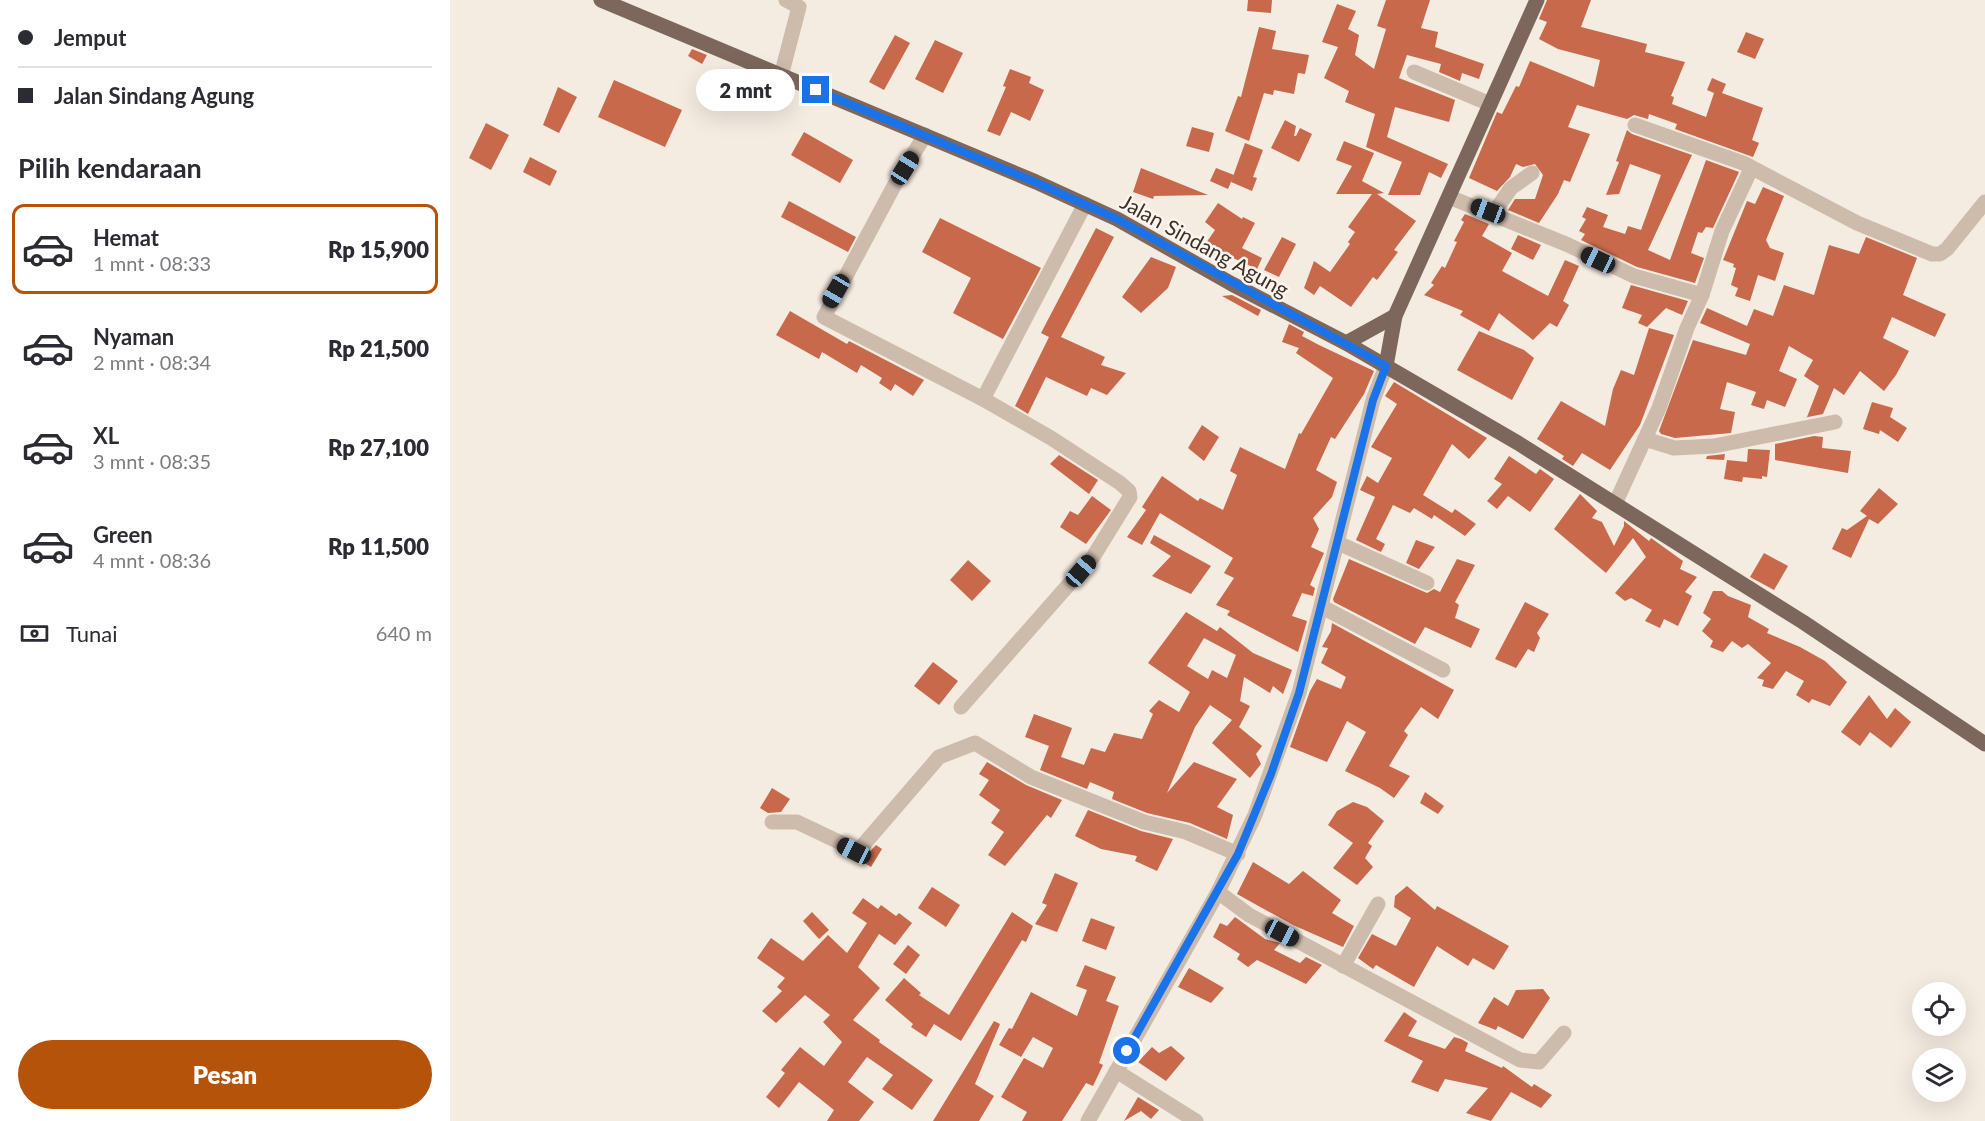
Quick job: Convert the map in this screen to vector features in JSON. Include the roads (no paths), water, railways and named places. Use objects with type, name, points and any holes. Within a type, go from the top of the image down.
[{"type":"main road","name":"Jalan Sindang Agung","points":[[601,0],[925,135],[1117,219],[1232,284],[1346,343],[1615,504],[1803,622],[1985,744]]},
{"type":"main road","points":[[1386,366],[1395,316],[1537,0]]},
{"type":"main road","points":[[1346,343],[1395,316]]},
{"type":"street","points":[[781,76],[799,6],[786,0]]},
{"type":"street","points":[[1414,72],[1490,104]]},
{"type":"street","points":[[1635,125],[1743,163],[1750,169],[1857,223],[1932,254],[1940,254],[1947,249],[1985,202]]},
{"type":"street","points":[[925,135],[890,193],[824,316],[983,399],[1051,438],[1120,483],[1129,491],[1130,497],[1094,556],[962,707]]},
{"type":"street","points":[[1615,504],[1645,439],[1702,295],[1722,231],[1750,169]]},
{"type":"street","points":[[1493,214],[1511,188],[1532,173]]},
{"type":"street","points":[[1449,197],[1634,276],[1702,295]]},
{"type":"street","points":[[983,399],[1085,204]]},
{"type":"street","points":[[1088,1121],[1238,854],[1278,754],[1322,607],[1373,400],[1386,366]]},
{"type":"street","points":[[1645,439],[1674,448],[1714,446],[1835,422]]},
{"type":"street","points":[[1338,543],[1426,583]]},
{"type":"street","points":[[1322,607],[1443,670]]},
{"type":"street","points":[[771,822],[797,822],[858,851],[939,757],[975,743],[1030,777],[1144,822],[1186,832],[1238,854]]},
{"type":"street","points":[[1218,892],[1249,915],[1520,1060],[1539,1062],[1564,1033]]},
{"type":"street","points":[[1343,966],[1378,904]]},
{"type":"street","points":[[1116,1071],[1194,1120]]}]
